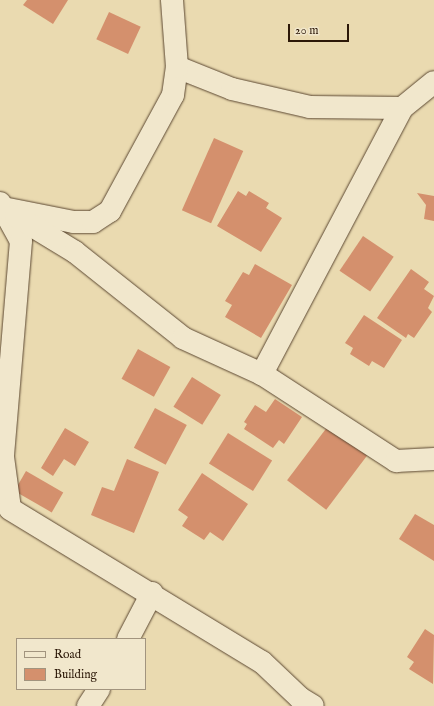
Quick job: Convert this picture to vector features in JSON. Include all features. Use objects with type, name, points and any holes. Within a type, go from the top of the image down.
[{"type":"street","points":[[2,205],[74,222],[93,222],[110,211],[173,95],[177,67],[172,0]]},
{"type":"street","points":[[177,67],[232,89],[310,106],[402,108]]},
{"type":"street","points":[[262,374],[402,108],[434,82]]},
{"type":"street","points":[[2,205],[75,252],[183,338],[262,374],[396,461],[434,459]]},
{"type":"street","points":[[2,205],[21,241],[2,457],[10,509],[152,593],[262,662],[302,704]]},
{"type":"street","points":[[129,638],[152,593]]},
{"type":"street","points":[[88,706],[98,690]]},
{"type":"building","points":[[27,0],[68,0],[53,24],[23,5]]},
{"type":"building","points":[[109,12],[141,27],[128,54],[96,39]]},
{"type":"building","points":[[214,138],[243,151],[211,223],[182,210]]},
{"type":"building","points":[[238,191],[246,196],[249,191],[269,203],[266,208],[282,218],[261,252],[217,226]]},
{"type":"building","points":[[417,193],[434,196],[434,221],[424,219],[426,205]]},
{"type":"building","points":[[363,236],[394,257],[370,292],[340,271]]},
{"type":"building","points":[[255,264],[292,285],[261,338],[225,317],[232,305],[225,301],[243,272],[249,275]]},
{"type":"building","points":[[411,269],[429,282],[424,289],[434,296],[428,308],[432,312],[414,338],[408,334],[406,338],[377,318]]},
{"type":"building","points":[[364,315],[402,340],[384,368],[372,361],[369,366],[350,354],[353,348],[345,343]]},
{"type":"building","points":[[138,349],[170,367],[154,397],[122,379]]},
{"type":"building","points":[[192,377],[221,395],[202,425],[173,407]]},
{"type":"building","points":[[275,399],[302,417],[284,444],[279,440],[273,448],[244,429],[247,424],[244,422],[255,405],[266,412]]},
{"type":"building","points":[[155,408],[187,425],[166,465],[134,448]]},
{"type":"building","points":[[328,426],[367,455],[326,510],[287,480]]},
{"type":"building","points":[[65,428],[89,442],[75,466],[64,459],[53,476],[41,468]]},
{"type":"building","points":[[228,433],[272,461],[253,491],[209,464]]},
{"type":"building","points":[[127,459],[159,472],[134,533],[91,515],[102,487],[114,491]]},
{"type":"building","points":[[26,471],[63,492],[52,512],[14,491]]},
{"type":"building","points":[[202,473],[248,504],[223,541],[210,532],[204,540],[182,526],[188,517],[178,510]]},
{"type":"building","points":[[415,514],[434,525],[434,561],[399,539]]},
{"type":"building","points":[[425,629],[434,635],[433,684],[409,669],[414,662],[407,657]]}]
